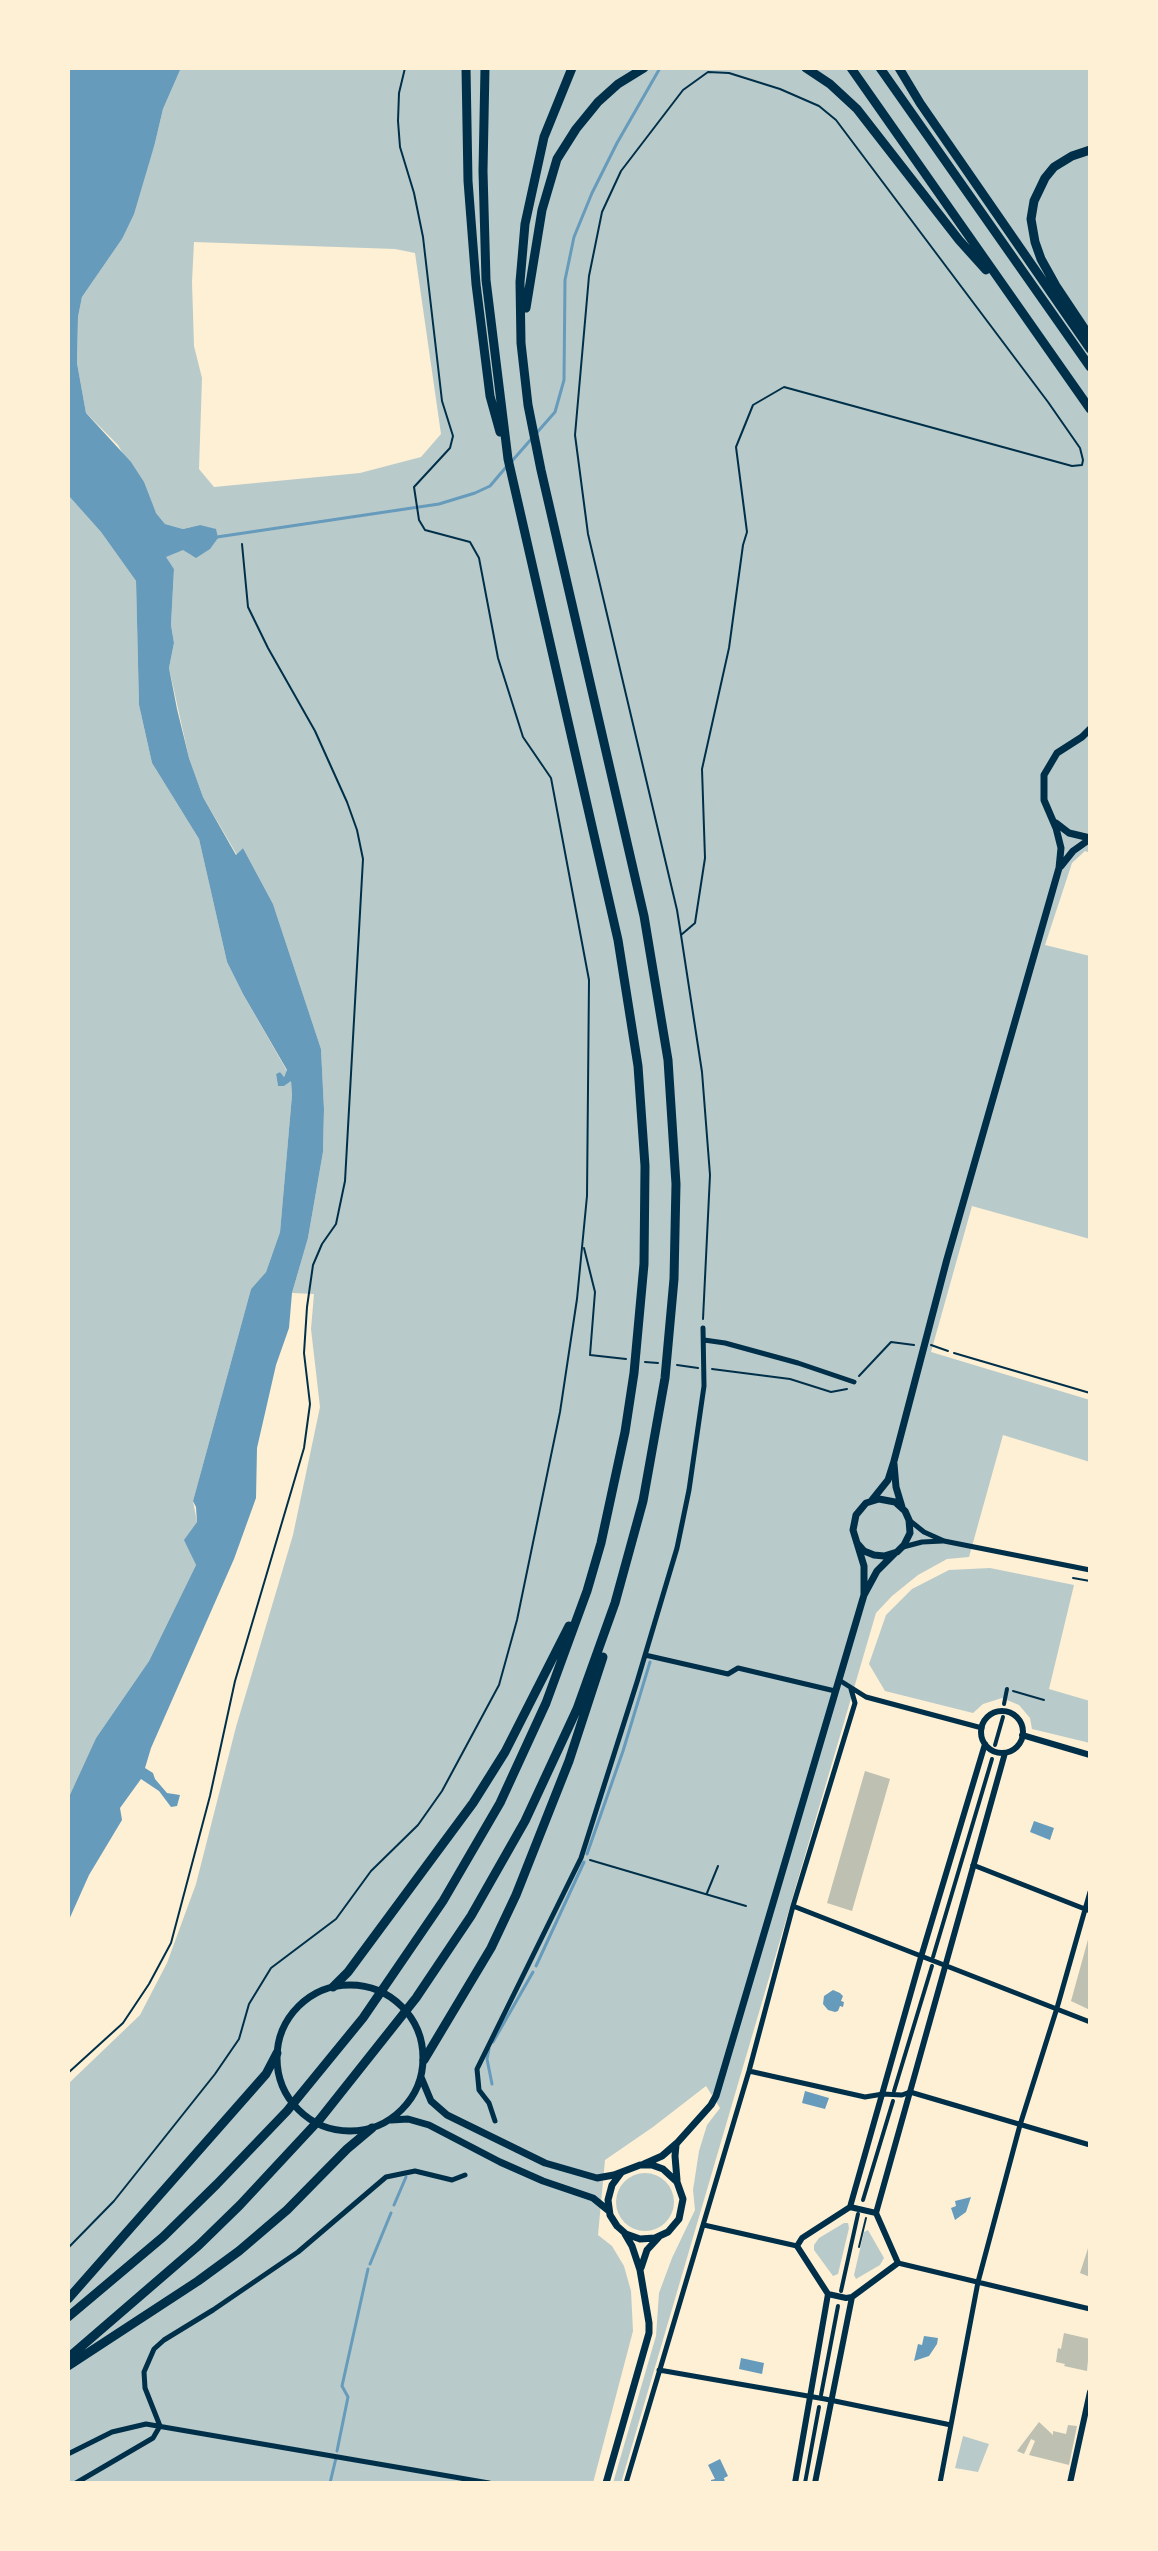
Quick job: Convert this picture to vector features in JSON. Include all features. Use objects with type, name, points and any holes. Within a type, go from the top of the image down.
[{"type":"highway","points":[[68,2317],[180,2221],[287,2111],[363,2018],[405,1960],[472,1854],[546,1703],[587,1591],[619,1467],[634,1373],[645,1240],[642,1118],[632,1022],[618,940],[508,459],[490,396],[469,196],[466,68]]},
{"type":"highway","points":[[485,68],[483,171],[486,280],[508,459]]},
{"type":"highway","points":[[424,2060],[491,1948],[516,1895],[585,1715],[643,1501],[665,1378],[676,1231],[673,1117],[663,1022],[649,939],[541,470],[528,405],[521,337],[520,282],[525,224],[544,137],[572,68]]},
{"type":"highway","points":[[806,68],[830,84],[857,109],[959,240],[1016,303]]},
{"type":"highway","points":[[851,68],[1090,409]]},
{"type":"highway","points":[[880,68],[1090,367]]},
{"type":"highway","points":[[899,68],[928,115],[1090,349]]},
{"type":"highway","points":[[521,337],[542,210],[557,159],[598,102],[618,84],[641,70]]},
{"type":"highway","points":[[1090,150],[1063,161],[1045,178],[1034,201],[1031,219],[1041,259],[1090,337]]},
{"type":"highway","points":[[333,1987],[352,1967],[490,1777],[587,1591]]},
{"type":"highway","points":[[68,2358],[199,2245],[240,2205],[330,2108],[416,1998],[471,1916],[525,1821],[577,1709],[615,1603]]},
{"type":"highway","points":[[68,2299],[266,2074],[277,2053]]},
{"type":"highway","points":[[68,2366],[239,2251],[287,2210],[372,2128]]},
{"type":"main road","points":[[864,1595],[864,1566],[853,1530],[854,1518],[888,1480],[894,1461],[924,1343],[1059,868],[1061,848],[1043,795],[1044,775],[1054,757],[1090,729]]},
{"type":"main road","points":[[1075,742],[1090,739]]},
{"type":"main road","points":[[1052,818],[1069,833],[1090,838]]},
{"type":"main road","points":[[1059,868],[1073,851],[1090,838]]},
{"type":"main road","points":[[421,2077],[431,2101],[440,2110],[509,2147],[586,2176],[608,2177],[662,2156],[711,2105],[721,2085],[864,1595],[877,1571],[903,1547],[909,1536],[909,1520],[896,1487],[894,1461]]},
{"type":"main road","points":[[872,1500],[889,1500],[903,1509]]},
{"type":"main road","points":[[857,1543],[864,1551],[874,1555],[895,1553]]},
{"type":"main road","points":[[363,1986],[375,1989],[394,1999],[417,2028],[424,2060],[421,2077],[410,2100],[389,2120],[372,2128],[335,2129],[306,2116],[283,2086],[277,2053],[283,2030],[297,2009],[315,1994],[333,1987],[363,1986]]},
{"type":"main road","points":[[389,2120],[420,2122],[514,2168],[593,2198],[609,2211]]},
{"type":"main road","points":[[677,2143],[677,2182]]},
{"type":"main road","points":[[640,2270],[647,2250],[671,2230],[681,2216],[683,2194],[677,2182],[663,2169],[644,2164]]},
{"type":"main road","points":[[607,2479],[649,2333],[640,2270],[632,2246],[614,2223],[609,2211],[610,2190],[621,2173]]},
{"type":"main road","points":[[623,2232],[640,2239],[659,2237]]},
{"type":"street","points":[[495,2121],[489,2103],[479,2090],[477,2069],[581,1858],[677,1548],[704,1386],[703,1328]]},
{"type":"street","points":[[704,1340],[798,1363],[854,1382]]},
{"type":"street","points":[[909,1520],[922,1531],[944,1541],[1090,1570]]},
{"type":"street","points":[[903,1547],[944,1541]]},
{"type":"street","points":[[645,1655],[728,1674],[738,1668],[835,1691]]},
{"type":"street","points":[[839,1680],[866,1697],[982,1728]]},
{"type":"street","points":[[626,2483],[855,1703],[851,1689]]},
{"type":"street","points":[[1004,1704],[1009,1690]]},
{"type":"street","points":[[855,1703],[866,1697]]},
{"type":"street","points":[[797,2246],[802,2238],[850,2207],[985,1744],[982,1728],[991,1715],[1005,1712],[1020,1723],[1022,1735],[1016,1747],[1005,1753],[994,1752],[985,1744]]},
{"type":"street","points":[[995,1745],[1003,1717]]},
{"type":"street","points":[[1022,1735],[1090,1755]]},
{"type":"street","points":[[898,2263],[876,2213],[1005,1753]]},
{"type":"street","points":[[933,1957],[992,1759]]},
{"type":"street","points":[[973,1865],[1088,1910]]},
{"type":"street","points":[[940,2483],[978,2282],[1020,2125],[1088,1910],[1090,1892]]},
{"type":"street","points":[[793,1906],[1090,2022]]},
{"type":"street","points":[[894,2091],[932,1966]]},
{"type":"street","points":[[749,2071],[865,2097],[910,2092],[1090,2145]]},
{"type":"street","points":[[863,2200],[893,2101]]},
{"type":"street","points":[[160,2426],[145,2388],[144,2372],[154,2349],[164,2340],[298,2252],[386,2177],[415,2171],[452,2180],[465,2175]]},
{"type":"street","points":[[850,2207],[876,2213]]},
{"type":"street","points":[[841,2291],[858,2214]]},
{"type":"street","points":[[704,2225],[797,2246],[828,2294],[795,2483]]},
{"type":"street","points":[[828,2294],[852,2297],[898,2263],[1090,2309]]},
{"type":"street","points":[[815,2483],[852,2297]]},
{"type":"street","points":[[821,2395],[838,2306]]},
{"type":"street","points":[[659,2370],[951,2425]]},
{"type":"street","points":[[1070,2483],[1090,2392]]},
{"type":"street","points":[[805,2483],[819,2407]]},
{"type":"street","points":[[68,2454],[122,2428],[146,2424],[489,2483]]},
{"type":"street","points":[[76,2483],[153,2438],[160,2426]]},
{"type":"street","points":[[607,2479],[614,2483]]},
{"type":"lane","points":[[954,1353],[1090,1393]]},
{"type":"path","points":[[68,2248],[114,2201],[215,2074],[239,2039],[249,2004],[271,1968],[336,1919],[371,1871],[418,1825],[442,1791],[499,1685],[517,1620],[560,1412],[577,1299],[587,1196],[589,980],[551,778],[523,737],[498,658],[479,558],[470,542],[425,530],[419,520],[414,487],[450,448],[453,436],[442,401],[423,237],[400,147],[399,93],[405,68]]},
{"type":"path","points":[[681,935],[695,923],[705,858],[702,769],[729,648],[747,532],[736,447],[753,405],[784,387],[1072,466],[1082,465],[1083,460],[1080,448],[1048,402],[836,120],[819,106],[760,81],[729,73],[708,72],[683,90],[621,171],[602,212],[589,276],[575,435],[588,534],[681,935],[702,1072],[710,1175],[703,1328]]},
{"type":"path","points":[[68,2073],[123,2023],[171,1943],[210,1796],[235,1681],[304,1448],[310,1404],[304,1353],[313,1265],[322,1244],[336,1224],[345,1181],[363,859],[347,802],[315,731],[248,607],[242,544]]},
{"type":"path","points":[[582,1243],[595,1292],[590,1355],[600,1356]]},
{"type":"path","points":[[924,1343],[954,1353]]},
{"type":"path","points":[[1073,1578],[1090,1581]]},
{"type":"path","points":[[1009,1690],[1044,1700]]},
{"type":"path","points":[[581,1858],[746,1906]]},
{"type":"path","points":[[706,1894],[718,1866]]},
{"type":"shaded area","points":[[181,68],[1090,68],[1090,853],[1085,851],[1072,863],[1045,945],[1090,956],[1090,1239],[972,1206],[931,1352],[1090,1400],[1090,1462],[1003,1435],[969,1557],[947,1559],[918,1575],[876,1613],[621,2483],[613,2483],[656,2336],[659,2293],[695,2210],[693,2190],[699,2151],[707,2125],[720,2108],[706,2086],[605,2160],[598,2235],[612,2246],[624,2266],[631,2291],[633,2331],[593,2483],[68,2483],[68,2084],[140,2015],[167,1963],[196,1884],[236,1727],[293,1535],[320,1407],[311,1329],[314,1294],[292,1293],[308,1238],[323,1152],[321,1049],[273,904],[243,848],[237,855],[203,797],[189,758],[169,668],[174,643],[171,625],[174,569],[165,557],[183,549],[191,555],[200,525],[183,529],[165,524],[156,513],[118,445],[86,413],[77,363],[78,317],[82,297],[122,239],[155,143],[163,109]],"holes":[[[194,242],[395,249],[415,253],[441,434],[421,457],[360,473],[214,487],[199,469],[202,378],[194,346]]]},
{"type":"shaded area","points":[[68,495],[101,532],[136,581],[139,705],[152,763],[199,839],[227,962],[287,1071],[283,1078],[280,1072],[276,1074],[278,1086],[284,1086],[291,1080],[292,1095],[280,1232],[266,1272],[251,1289],[193,1501],[197,1522],[185,1540],[196,1565],[149,1661],[96,1738],[68,1799]]},
{"type":"shaded area","points":[[990,1568],[1074,1585],[1049,1689],[1090,1701],[1090,1743],[1032,1729],[1030,1718],[1019,1705],[1002,1698],[983,1704],[973,1713],[885,1691],[869,1664],[886,1615],[912,1589],[949,1570]]},
{"type":"shaded area","points":[[645,2173],[656,2175],[665,2182],[672,2191],[672,2213],[665,2222],[656,2229],[645,2231],[634,2229],[625,2222],[618,2213],[616,2202],[618,2191],[625,2182],[634,2175]]},
{"type":"shaded area","points":[[848,2223],[849,2228],[838,2274],[833,2276],[814,2250],[814,2245],[819,2238]]},
{"type":"shaded area","points":[[868,2230],[884,2258],[880,2265],[856,2279],[854,2275],[864,2232]]},
{"type":"shaded area","points":[[963,2436],[989,2444],[978,2472],[955,2468]]},
{"type":"water","points":[[68,68],[181,68],[163,109],[134,214],[122,239],[82,297],[78,317],[77,363],[86,413],[131,462],[144,482],[156,513],[165,524],[183,529],[200,525],[216,529],[218,538],[210,549],[196,558],[183,550],[166,557],[174,569],[171,625],[174,643],[169,668],[189,758],[203,797],[236,855],[243,848],[273,904],[321,1049],[324,1109],[323,1152],[308,1238],[292,1293],[289,1328],[276,1365],[257,1448],[256,1498],[234,1559],[145,1768],[153,1773],[167,1793],[180,1795],[177,1806],[171,1807],[159,1791],[141,1779],[120,1808],[122,1820],[89,1875],[68,1922],[68,1799],[96,1738],[149,1661],[196,1565],[184,1540],[197,1522],[193,1501],[251,1289],[266,1272],[280,1232],[292,1095],[291,1081],[278,1086],[276,1074],[280,1072],[284,1077],[287,1070],[227,962],[199,839],[152,763],[139,705],[136,581],[101,532],[68,495]]},
{"type":"water","points":[[1034,1821],[1054,1828],[1050,1840],[1030,1832]]},
{"type":"water","points":[[833,1990],[843,1996],[841,2001],[844,2002],[843,2007],[840,2006],[835,2012],[823,2004],[824,1996]]},
{"type":"water","points":[[805,2091],[829,2098],[825,2109],[802,2103]]},
{"type":"water","points":[[971,2197],[966,2212],[955,2220],[951,2208],[956,2206],[955,2201]]},
{"type":"water","points":[[924,2336],[938,2338],[937,2344],[929,2356],[914,2361],[918,2344],[922,2345]]},
{"type":"water","points":[[741,2358],[764,2363],[762,2374],[739,2369]]},
{"type":"water","points":[[720,2459],[728,2476],[724,2478],[725,2483],[711,2483],[715,2479],[708,2465]]},
{"type":"building","points":[[865,1771],[890,1779],[852,1911],[827,1903]]},
{"type":"building","points":[[1090,1936],[1090,2010],[1071,2001]]},
{"type":"building","points":[[1090,2245],[1090,2277],[1080,2273]]},
{"type":"building","points":[[1064,2333],[1090,2339],[1087,2371],[1056,2362]]},
{"type":"building","points":[[1039,2422],[1053,2435],[1053,2431],[1066,2434],[1068,2425],[1077,2426],[1069,2465],[1029,2455],[1035,2441],[1031,2439],[1024,2454],[1017,2451]]},
{"type":"waterway","points":[[512,461],[555,412],[564,380],[565,280],[574,237],[617,143],[660,68]]},
{"type":"waterway","points":[[217,537],[439,504],[490,486],[507,466]]},
{"type":"waterway","points":[[587,1854],[650,1662]]},
{"type":"waterway","points":[[536,1966],[584,1862]]},
{"type":"waterway","points":[[493,2042],[533,1972]]},
{"type":"waterway","points":[[489,2049],[487,2059],[492,2084]]},
{"type":"waterway","points":[[394,2205],[406,2177]]},
{"type":"waterway","points":[[370,2264],[391,2213]]},
{"type":"waterway","points":[[337,2451],[348,2397],[342,2386],[368,2269]]},
{"type":"waterway","points":[[330,2483],[336,2458]]}]
